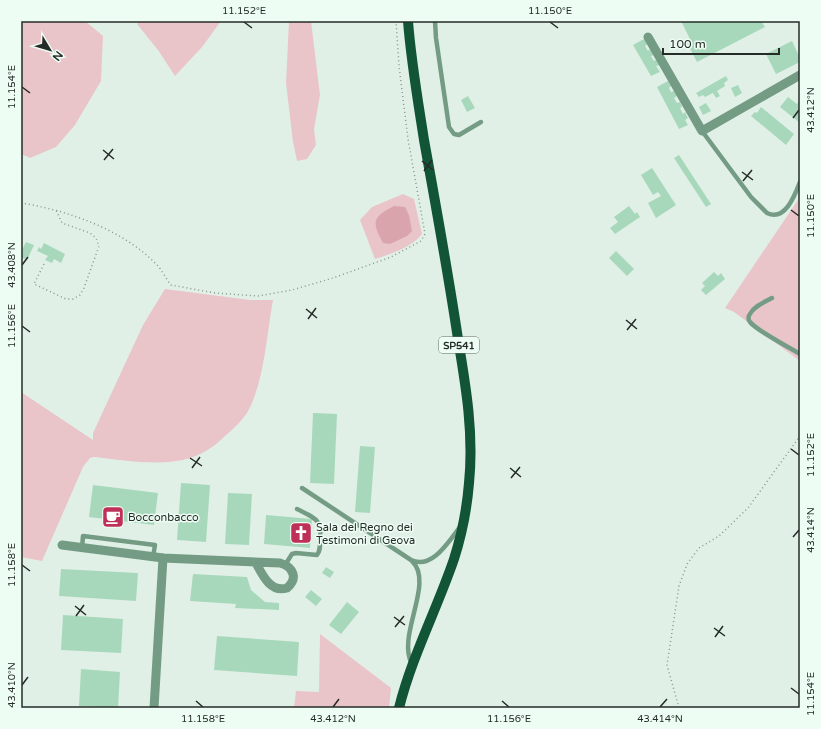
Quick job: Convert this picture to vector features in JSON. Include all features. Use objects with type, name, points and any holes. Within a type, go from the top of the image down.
[{"type":"main road","name":"SP541","points":[[399,708],[412,664],[452,566],[463,523],[470,472],[471,440],[469,415],[456,326],[417,94],[408,21]]},
{"type":"street","points":[[648,37],[702,131],[800,75]]},
{"type":"street","points":[[62,545],[163,558],[256,562],[285,564],[293,572],[294,577],[289,587],[280,590],[275,588],[263,575],[256,562]]},
{"type":"street","points":[[154,708],[163,558]]},
{"type":"lane","points":[[435,21],[436,38],[449,127],[454,134],[459,135],[481,122]]},
{"type":"lane","points":[[702,131],[752,197],[767,213],[773,215],[785,209],[793,199],[800,182]]},
{"type":"lane","points":[[772,298],[752,310],[749,315],[749,320],[768,335],[800,354]]},
{"type":"lane","points":[[302,488],[411,560],[418,563],[423,563],[432,559],[463,523]]},
{"type":"lane","points":[[285,564],[292,554],[317,555],[320,550],[320,525],[312,516],[297,509]]},
{"type":"lane","points":[[411,560],[417,567],[419,579],[416,606],[407,645],[412,664]]},
{"type":"path","points":[[21,203],[56,210],[90,222],[115,234],[140,250],[158,266],[171,285],[215,292],[258,296],[292,290],[334,278],[391,257],[421,241],[425,234],[408,139],[399,66],[396,21]]},
{"type":"path","points":[[44,264],[34,284],[66,299],[74,299],[80,295],[84,288],[99,246],[96,238],[90,233],[62,223],[56,210]]},
{"type":"path","points":[[679,708],[667,665],[679,586],[687,564],[699,548],[719,536],[748,508],[800,436]]},
{"type":"shaded area","points":[[21,21],[85,21],[103,36],[101,81],[75,125],[56,147],[30,158],[21,154]]},
{"type":"shaded area","points":[[139,21],[221,21],[202,47],[175,76],[158,50],[137,24]]},
{"type":"shaded area","points":[[289,21],[311,21],[320,95],[314,129],[316,145],[307,159],[297,161],[293,142],[286,83]]},
{"type":"shaded area","points":[[403,194],[414,199],[422,234],[413,243],[375,259],[360,220],[372,207]]},
{"type":"shaded area","points":[[800,197],[800,361],[734,312],[725,308]]},
{"type":"shaded area","points":[[394,206],[405,207],[409,215],[412,231],[407,236],[390,244],[383,243],[379,236],[376,220],[382,213]]},
{"type":"shaded area","points":[[165,289],[250,300],[273,300],[261,373],[253,401],[247,413],[236,426],[214,446],[202,453],[183,460],[166,462],[135,462],[94,457],[90,458],[83,467],[42,561],[21,557],[21,392],[93,440],[93,433],[143,325]]},
{"type":"shaded area","points":[[320,634],[391,688],[389,708],[294,708],[296,691],[319,692]]},
{"type":"building","points":[[681,21],[761,21],[765,27],[697,62],[687,43],[691,41]]},
{"type":"building","points":[[644,39],[648,44],[645,46],[648,51],[650,49],[654,55],[651,56],[654,61],[657,59],[660,65],[656,66],[660,72],[651,76],[633,45]]},
{"type":"building","points":[[792,41],[800,58],[800,62],[776,74],[766,54]]},
{"type":"building","points":[[726,76],[728,80],[724,83],[725,86],[717,91],[720,96],[716,98],[713,93],[705,97],[703,95],[699,97],[696,93]]},
{"type":"building","points":[[668,81],[671,86],[669,88],[671,92],[674,91],[677,96],[674,98],[677,103],[680,102],[682,107],[680,108],[683,114],[685,112],[688,118],[685,120],[688,125],[679,129],[657,87]]},
{"type":"building","points":[[738,85],[742,93],[735,97],[731,88]]},
{"type":"building","points":[[468,96],[475,108],[467,112],[461,100]]},
{"type":"building","points":[[788,97],[797,104],[800,100],[800,123],[780,107]]},
{"type":"building","points":[[706,103],[711,111],[703,115],[699,107]]},
{"type":"building","points":[[761,107],[794,134],[786,145],[751,116],[755,112],[757,113]]},
{"type":"building","points":[[679,155],[711,204],[706,207],[674,158]]},
{"type":"building","points":[[652,168],[676,205],[656,218],[648,203],[661,196],[658,192],[653,195],[641,175]]},
{"type":"building","points":[[629,206],[635,214],[637,212],[640,217],[615,234],[610,228],[618,222],[614,217]]},
{"type":"building","points":[[26,242],[34,245],[27,260],[21,257],[21,252]]},
{"type":"building","points":[[44,243],[65,254],[61,263],[54,259],[52,263],[45,260],[48,256],[37,251],[39,247],[41,249]]},
{"type":"building","points":[[616,251],[634,269],[627,276],[609,258]]},
{"type":"building","points":[[714,272],[718,276],[721,273],[725,279],[706,295],[701,290],[705,286],[702,283]]},
{"type":"building","points":[[313,413],[337,414],[334,484],[310,483]]},
{"type":"building","points":[[360,446],[375,447],[370,513],[355,512]]},
{"type":"building","points":[[181,483],[210,485],[206,542],[177,540]]},
{"type":"building","points":[[93,485],[158,493],[154,525],[89,517]]},
{"type":"building","points":[[228,493],[252,494],[249,545],[225,544]]},
{"type":"building","points":[[266,515],[312,519],[310,548],[264,544]]},
{"type":"building","points":[[326,567],[334,572],[330,578],[322,573]]},
{"type":"building","points":[[61,569],[138,573],[136,601],[59,596]]},
{"type":"building","points":[[193,574],[247,577],[251,590],[265,602],[279,603],[279,610],[235,608],[236,604],[190,601]]},
{"type":"building","points":[[311,590],[322,599],[316,606],[305,597]]},
{"type":"building","points":[[347,602],[359,612],[341,634],[329,625]]},
{"type":"building","points":[[63,615],[123,619],[121,653],[61,650]]},
{"type":"building","points":[[217,636],[299,642],[297,676],[214,670]]},
{"type":"building","points":[[81,669],[120,672],[118,708],[79,706]]},
{"type":"place","name":"Bocconbacco","points":[[113,517]]},
{"type":"place","name":"Sala del Regno dei Testimoni di Geova","points":[[301,533]]}]
